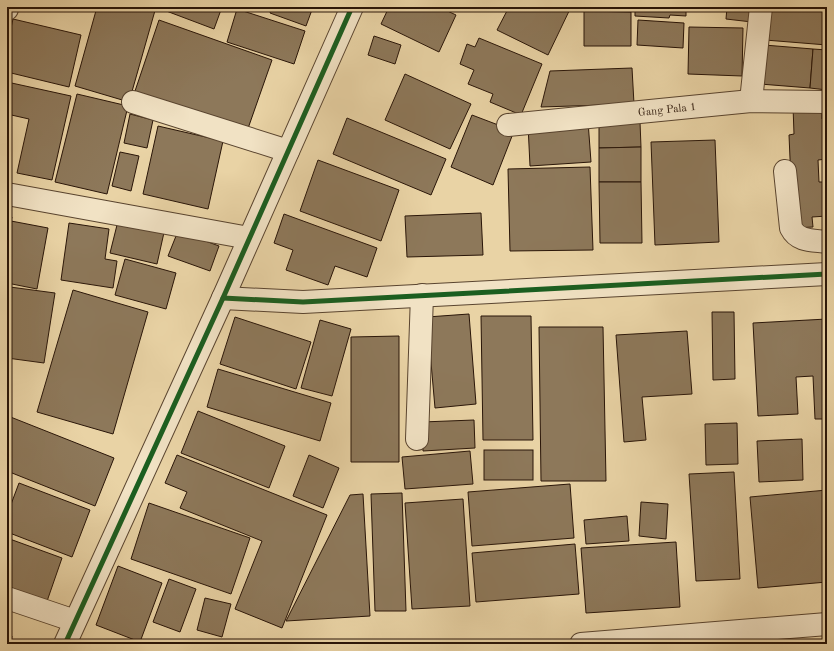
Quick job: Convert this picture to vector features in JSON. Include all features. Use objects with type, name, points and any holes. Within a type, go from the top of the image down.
[{"type":"street","points":[[65,644],[223,298],[352,7]]},
{"type":"street","points":[[751,102],[761,7]]},
{"type":"street","points":[[134,102],[288,151]]},
{"type":"street","name":"Gang Pala 1","points":[[508,125],[751,102],[827,102]]},
{"type":"street","points":[[785,171],[791,228],[794,234],[799,238],[827,242]]},
{"type":"street","points":[[7,194],[249,238]]},
{"type":"street","points":[[223,298],[303,302],[827,274]]},
{"type":"street","points":[[417,439],[422,295]]},
{"type":"street","points":[[7,598],[75,621]]},
{"type":"street","points":[[581,644],[827,624]]},
{"type":"building","points":[[97,7],[156,7],[129,102],[75,86]]},
{"type":"building","points":[[162,7],[222,7],[214,29],[161,9]]},
{"type":"building","points":[[272,7],[313,7],[306,26],[270,13]]},
{"type":"building","points":[[389,7],[439,7],[456,15],[439,52],[381,24]]},
{"type":"building","points":[[509,7],[571,7],[548,55],[497,30]]},
{"type":"building","points":[[635,7],[686,7],[686,16],[670,15],[669,18],[635,16]]},
{"type":"building","points":[[727,7],[754,7],[752,22],[726,19]]},
{"type":"building","points":[[767,7],[827,7],[827,45],[765,40]]},
{"type":"building","points":[[237,9],[305,31],[294,64],[227,42]]},
{"type":"building","points":[[584,11],[631,12],[631,46],[584,46]]},
{"type":"building","points":[[13,19],[81,35],[69,87],[7,72],[7,46]]},
{"type":"building","points":[[159,20],[272,60],[245,137],[133,97]]},
{"type":"building","points":[[638,20],[684,23],[683,48],[637,45]]},
{"type":"building","points":[[689,27],[743,28],[742,76],[688,74]]},
{"type":"building","points":[[374,36],[401,45],[395,64],[368,55]]},
{"type":"building","points":[[479,38],[542,64],[521,115],[490,102],[493,94],[468,84],[474,70],[460,64],[467,44],[475,47]]},
{"type":"building","points":[[764,45],[813,49],[810,88],[760,84]]},
{"type":"building","points":[[813,49],[827,50],[827,90],[810,88]]},
{"type":"building","points":[[632,68],[634,104],[541,107],[550,71]]},
{"type":"building","points":[[405,74],[471,104],[450,149],[385,120]]},
{"type":"building","points":[[7,82],[71,96],[52,180],[17,173],[29,119],[7,114]]},
{"type":"building","points":[[77,94],[128,106],[107,194],[55,182]]},
{"type":"building","points":[[822,105],[822,119],[827,119],[827,159],[818,160],[819,182],[827,182],[827,216],[812,217],[813,227],[793,228],[789,135],[794,134],[793,106]]},
{"type":"building","points":[[130,114],[153,120],[147,148],[124,143]]},
{"type":"building","points":[[472,115],[514,131],[493,185],[451,167]]},
{"type":"building","points":[[347,118],[446,159],[431,195],[333,154]]},
{"type":"building","points":[[588,121],[591,162],[530,166],[528,125]]},
{"type":"building","points":[[599,122],[640,122],[641,147],[599,148]]},
{"type":"building","points":[[158,126],[223,141],[208,209],[143,194]]},
{"type":"building","points":[[715,140],[719,242],[655,245],[651,142]]},
{"type":"building","points":[[641,147],[641,182],[599,182],[599,148]]},
{"type":"building","points":[[120,152],[139,156],[131,191],[112,186]]},
{"type":"building","points":[[318,160],[399,190],[381,241],[300,211]]},
{"type":"building","points":[[590,167],[593,250],[510,251],[508,169]]},
{"type":"building","points":[[599,182],[641,182],[642,243],[600,243]]},
{"type":"building","points":[[481,213],[483,255],[407,257],[405,216]]},
{"type":"building","points":[[284,214],[377,248],[367,277],[335,266],[328,285],[286,270],[293,250],[274,243]]},
{"type":"building","points":[[7,216],[12,217],[11,221],[48,228],[37,289],[7,283]]},
{"type":"building","points":[[119,217],[165,228],[157,264],[110,253]]},
{"type":"building","points":[[69,223],[109,229],[105,259],[117,261],[113,288],[61,280]]},
{"type":"building","points":[[178,231],[219,246],[210,271],[168,256]]},
{"type":"building","points":[[125,259],[176,273],[166,309],[115,295]]},
{"type":"building","points":[[10,287],[55,293],[44,363],[7,358],[7,306]]},
{"type":"building","points":[[73,290],[148,312],[113,434],[37,412]]},
{"type":"building","points":[[712,312],[734,312],[735,379],[713,380]]},
{"type":"building","points":[[469,314],[476,404],[435,408],[427,317]]},
{"type":"building","points":[[481,316],[531,316],[533,440],[483,440]]},
{"type":"building","points":[[235,317],[311,342],[296,389],[220,364]]},
{"type":"building","points":[[827,319],[827,419],[815,419],[813,376],[796,377],[798,414],[758,416],[753,323]]},
{"type":"building","points":[[320,320],[351,329],[332,396],[301,388]]},
{"type":"building","points":[[539,327],[603,327],[606,481],[541,481]]},
{"type":"building","points":[[687,331],[692,394],[642,397],[646,440],[624,442],[616,335]]},
{"type":"building","points":[[399,336],[399,462],[351,462],[351,337]]},
{"type":"building","points":[[218,369],[331,403],[320,441],[207,407]]},
{"type":"building","points":[[198,411],[285,446],[269,488],[181,453]]},
{"type":"building","points":[[8,416],[114,458],[95,506],[7,471]]},
{"type":"building","points":[[474,420],[475,448],[423,451],[422,422]]},
{"type":"building","points":[[737,423],[738,464],[706,465],[705,424]]},
{"type":"building","points":[[802,439],[803,480],[759,482],[757,441]]},
{"type":"building","points":[[484,450],[533,450],[533,480],[484,480]]},
{"type":"building","points":[[470,451],[473,484],[405,489],[402,457]]},
{"type":"building","points":[[177,455],[327,515],[282,628],[235,609],[262,541],[180,508],[187,492],[165,483]]},
{"type":"building","points":[[309,455],[339,468],[323,508],[293,496]]},
{"type":"building","points":[[734,472],[740,579],[696,581],[689,474]]},
{"type":"building","points":[[19,483],[90,510],[72,557],[7,532],[7,515]]},
{"type":"building","points":[[570,484],[574,538],[472,546],[468,492]]},
{"type":"building","points":[[827,490],[827,582],[758,588],[750,497]]},
{"type":"building","points":[[402,493],[406,611],[375,611],[371,494]]},
{"type":"building","points":[[363,494],[370,616],[286,621],[350,495]]},
{"type":"building","points":[[463,499],[470,606],[412,609],[405,503]]},
{"type":"building","points":[[641,502],[668,504],[666,539],[639,536]]},
{"type":"building","points":[[149,503],[250,538],[231,594],[131,559]]},
{"type":"building","points":[[627,516],[629,541],[586,544],[584,520]]},
{"type":"building","points":[[7,538],[62,558],[45,607],[7,593]]},
{"type":"building","points":[[676,542],[680,607],[586,613],[581,548]]},
{"type":"building","points":[[575,544],[579,594],[476,602],[472,553]]},
{"type":"building","points":[[118,566],[162,583],[140,642],[96,625]]},
{"type":"building","points":[[169,579],[196,589],[180,632],[153,622]]},
{"type":"building","points":[[205,598],[231,604],[222,637],[197,630]]},
{"type":"building","points":[[7,635],[12,636],[11,644],[7,644]]},
{"type":"cycle path","points":[[65,644],[223,298],[352,7]]},
{"type":"cycle path","points":[[223,298],[303,302],[827,274]]}]
